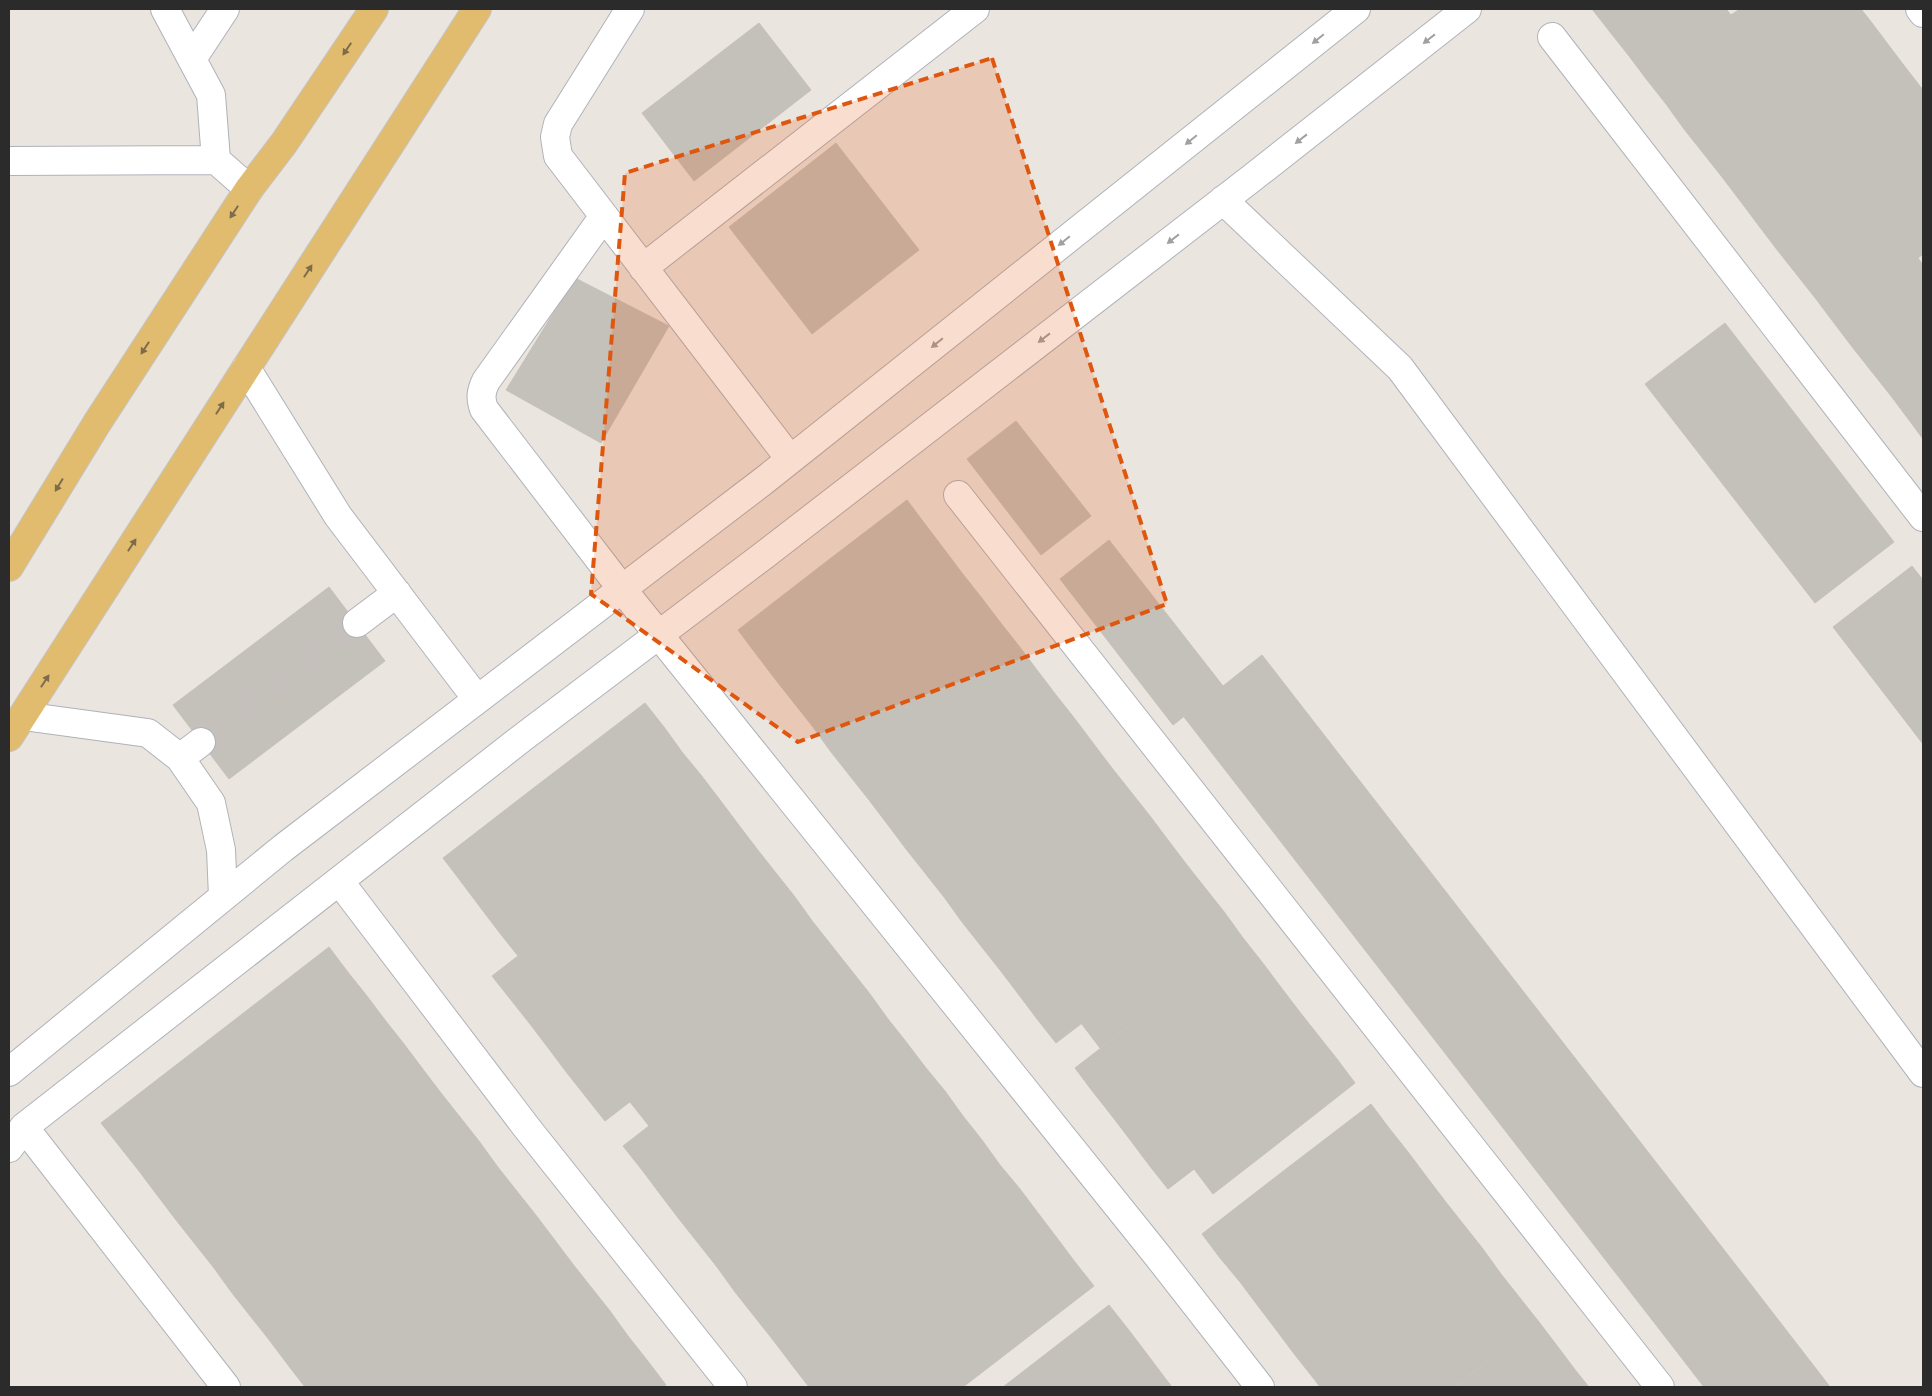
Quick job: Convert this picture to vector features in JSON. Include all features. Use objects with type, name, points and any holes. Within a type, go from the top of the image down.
[{"type":"main road","points":[[9,567],[96,422],[250,189],[284,143],[374,9]]},
{"type":"main road","points":[[16,726],[477,9]]},
{"type":"street","points":[[165,9],[211,95],[216,160]]},
{"type":"street","points":[[192,59],[225,9]]},
{"type":"street","points":[[630,9],[558,124],[555,137],[558,156],[790,459]]},
{"type":"street","points":[[643,268],[975,9]]},
{"type":"street","points":[[9,1072],[283,848],[790,459],[1356,9]]},
{"type":"street","points":[[226,1387],[16,1137],[522,738],[763,556],[1468,9]]},
{"type":"street","points":[[1920,9],[1923,12]]},
{"type":"street","points":[[1552,37],[1923,517]]},
{"type":"street","points":[[9,160],[216,160],[250,189]]},
{"type":"street","points":[[1223,200],[1400,368],[1923,1073]]},
{"type":"street","points":[[604,216],[486,381],[481,399],[484,409],[622,589],[1151,1247],[1260,1387]]},
{"type":"street","points":[[246,368],[338,516],[477,699]]},
{"type":"street","points":[[958,494],[1660,1387]]},
{"type":"street","points":[[357,623],[397,593]]},
{"type":"street","points":[[16,726],[148,733],[190,750],[211,803],[221,850],[223,896]]},
{"type":"street","points":[[340,882],[521,1120],[733,1387]]},
{"type":"highlighted area","points":[[992,58],[1167,604],[798,742],[591,594],[625,173]]},
{"type":"building","points":[[1592,9],[1640,9],[1610,32]]},
{"type":"building","points":[[1640,9],[1690,9],[1629,56],[1610,32]]},
{"type":"building","points":[[1690,9],[1726,9],[1731,15],[1647,80],[1629,56]]},
{"type":"building","points":[[1740,9],[1790,9],[1750,40],[1731,15]]},
{"type":"building","points":[[1790,9],[1840,9],[1769,64],[1750,40]]},
{"type":"building","points":[[1840,9],[1861,9],[1872,23],[1788,88],[1769,64]]},
{"type":"building","points":[[1731,15],[1750,40],[1666,104],[1647,80]]},
{"type":"building","points":[[759,23],[811,90],[694,181],[642,113]]},
{"type":"building","points":[[1872,23],[1890,47],[1806,113],[1788,88]]},
{"type":"building","points":[[1750,40],[1769,64],[1684,129],[1666,104]]},
{"type":"building","points":[[1890,47],[1909,72],[1825,137],[1806,113]]},
{"type":"building","points":[[1769,64],[1788,88],[1703,153],[1684,129]]},
{"type":"building","points":[[1909,72],[1923,90],[1923,99],[1843,161],[1825,137]]},
{"type":"building","points":[[1788,88],[1806,113],[1722,177],[1703,153]]},
{"type":"building","points":[[1923,99],[1923,138],[1862,185],[1843,161]]},
{"type":"building","points":[[1806,113],[1825,137],[1741,202],[1722,177]]},
{"type":"building","points":[[1825,137],[1843,161],[1759,226],[1741,202]]},
{"type":"building","points":[[1923,138],[1923,177],[1881,210],[1862,185]]},
{"type":"building","points":[[836,143],[919,250],[812,334],[729,227]]},
{"type":"building","points":[[1843,161],[1862,185],[1778,251],[1759,226]]},
{"type":"building","points":[[1923,177],[1923,216],[1900,234],[1881,210]]},
{"type":"building","points":[[1862,185],[1881,210],[1797,275],[1778,251]]},
{"type":"building","points":[[1881,210],[1900,234],[1816,299],[1797,275]]},
{"type":"building","points":[[1923,216],[1923,254],[1918,258],[1900,234]]},
{"type":"building","points":[[1900,234],[1918,258],[1834,323],[1816,299]]},
{"type":"building","points":[[1918,258],[1923,265],[1923,293],[1853,348],[1834,323]]},
{"type":"building","points":[[575,278],[669,326],[601,443],[506,390]]},
{"type":"building","points":[[1923,293],[1923,332],[1872,372],[1853,348]]},
{"type":"building","points":[[1725,323],[1894,542],[1815,603],[1645,384]]},
{"type":"building","points":[[1923,332],[1923,371],[1891,396],[1872,372]]},
{"type":"building","points":[[1923,371],[1923,409],[1909,420],[1891,396]]},
{"type":"building","points":[[1923,409],[1923,439],[1909,420]]},
{"type":"building","points":[[1016,421],[1091,516],[1041,555],[967,459]]},
{"type":"building","points":[[907,500],[925,524],[841,589],[822,565]]},
{"type":"building","points":[[925,524],[944,549],[859,614],[841,589]]},
{"type":"building","points":[[1109,540],[1223,686],[1173,725],[1060,579]]},
{"type":"building","points":[[944,549],[962,573],[878,638],[859,614]]},
{"type":"building","points":[[822,565],[841,589],[756,654],[738,630]]},
{"type":"building","points":[[1912,566],[1923,580],[1923,744],[1833,627]]},
{"type":"building","points":[[962,573],[981,597],[897,663],[878,638]]},
{"type":"building","points":[[329,587],[385,661],[229,779],[173,705]]},
{"type":"building","points":[[841,589],[859,614],[775,679],[756,654]]},
{"type":"building","points":[[981,597],[1000,622],[915,687],[897,663]]},
{"type":"building","points":[[859,614],[878,638],[794,703],[775,679]]},
{"type":"building","points":[[1000,622],[1019,646],[934,711],[915,687]]},
{"type":"building","points":[[878,638],[897,663],[813,727],[794,703]]},
{"type":"building","points":[[1019,646],[1037,670],[953,736],[934,711]]},
{"type":"building","points":[[1262,655],[1749,1282],[1670,1343],[1184,717]]},
{"type":"building","points":[[897,663],[915,687],[831,752],[813,727]]},
{"type":"building","points":[[1037,670],[1056,695],[972,760],[953,736]]},
{"type":"building","points":[[915,687],[934,711],[850,776],[831,752]]},
{"type":"building","points":[[1056,695],[1075,719],[990,784],[972,760]]},
{"type":"building","points":[[645,703],[664,727],[550,815],[531,790]]},
{"type":"building","points":[[934,711],[953,736],[869,800],[850,776]]},
{"type":"building","points":[[1075,719],[1093,743],[1009,808],[990,784]]},
{"type":"building","points":[[664,727],[682,752],[569,839],[550,815]]},
{"type":"building","points":[[953,736],[972,760],[888,825],[869,800]]},
{"type":"building","points":[[1093,743],[1112,768],[1028,833],[1009,808]]},
{"type":"building","points":[[682,752],[701,775],[587,864],[569,839]]},
{"type":"building","points":[[972,760],[990,784],[906,849],[888,825]]},
{"type":"building","points":[[1112,768],[1131,792],[1047,857],[1028,833]]},
{"type":"building","points":[[701,775],[720,800],[606,888],[587,864]]},
{"type":"building","points":[[990,784],[1009,808],[925,873],[906,849]]},
{"type":"building","points":[[531,790],[550,815],[462,883],[443,858]]},
{"type":"building","points":[[1131,792],[1150,816],[1065,881],[1047,857]]},
{"type":"building","points":[[720,800],[738,824],[625,912],[606,888]]},
{"type":"building","points":[[1009,808],[1028,833],[944,897],[925,873]]},
{"type":"building","points":[[550,815],[569,839],[480,907],[462,883]]},
{"type":"building","points":[[1150,816],[1168,840],[1084,905],[1065,881]]},
{"type":"building","points":[[738,824],[757,849],[644,937],[625,912]]},
{"type":"building","points":[[1028,833],[1047,857],[962,922],[944,897]]},
{"type":"building","points":[[569,839],[587,864],[499,932],[480,907]]},
{"type":"building","points":[[1168,840],[1187,865],[1103,930],[1084,905]]},
{"type":"building","points":[[757,849],[776,873],[662,961],[644,937]]},
{"type":"building","points":[[1047,857],[1065,881],[981,946],[962,922]]},
{"type":"building","points":[[587,864],[606,888],[518,956],[499,932]]},
{"type":"building","points":[[1187,865],[1206,889],[1121,954],[1103,930]]},
{"type":"building","points":[[776,873],[795,897],[681,985],[662,961]]},
{"type":"building","points":[[1065,881],[1084,905],[1000,970],[981,946]]},
{"type":"building","points":[[606,888],[625,912],[511,1000],[492,976]]},
{"type":"building","points":[[1206,889],[1225,913],[1140,979],[1121,954]]},
{"type":"building","points":[[795,897],[813,922],[700,1009],[681,985]]},
{"type":"building","points":[[1084,905],[1103,930],[1019,995],[1000,970]]},
{"type":"building","points":[[625,912],[644,937],[530,1024],[511,1000]]},
{"type":"building","points":[[1225,913],[1243,938],[1159,1003],[1140,979]]},
{"type":"building","points":[[813,922],[832,946],[718,1034],[700,1009]]},
{"type":"building","points":[[1103,930],[1121,954],[1037,1019],[1019,995]]},
{"type":"building","points":[[644,937],[662,961],[549,1049],[530,1024]]},
{"type":"building","points":[[1243,938],[1262,962],[1178,1027],[1159,1003]]},
{"type":"building","points":[[832,946],[851,970],[737,1058],[718,1034]]},
{"type":"building","points":[[329,947],[347,971],[234,1059],[215,1035]]},
{"type":"building","points":[[1121,954],[1140,979],[1056,1043],[1037,1019]]},
{"type":"building","points":[[662,961],[681,985],[567,1073],[549,1049]]},
{"type":"building","points":[[1262,962],[1280,986],[1196,1052],[1178,1027]]},
{"type":"building","points":[[851,970],[870,994],[756,1082],[737,1058]]},
{"type":"building","points":[[347,971],[367,996],[252,1083],[234,1059]]},
{"type":"building","points":[[1140,979],[1159,1003],[1100,1048],[1081,1023]]},
{"type":"building","points":[[681,985],[700,1009],[586,1097],[567,1073]]},
{"type":"building","points":[[1280,986],[1299,1011],[1215,1076],[1196,1052]]},
{"type":"building","points":[[870,994],[888,1019],[775,1106],[756,1082]]},
{"type":"building","points":[[367,996],[385,1020],[271,1108],[252,1083]]},
{"type":"building","points":[[1159,1003],[1178,1027],[1093,1092],[1075,1068]]},
{"type":"building","points":[[700,1009],[718,1034],[605,1121],[586,1097]]},
{"type":"building","points":[[1299,1011],[1318,1035],[1234,1100],[1215,1076]]},
{"type":"building","points":[[888,1019],[907,1043],[793,1131],[775,1106]]},
{"type":"building","points":[[385,1020],[404,1044],[290,1132],[271,1108]]},
{"type":"building","points":[[1178,1027],[1196,1052],[1112,1116],[1093,1092]]},
{"type":"building","points":[[718,1034],[737,1058],[649,1126],[630,1102]]},
{"type":"building","points":[[215,1035],[234,1059],[120,1147],[101,1123]]},
{"type":"building","points":[[1318,1035],[1337,1059],[1253,1124],[1234,1100]]},
{"type":"building","points":[[907,1043],[926,1068],[812,1155],[793,1131]]},
{"type":"building","points":[[404,1044],[422,1068],[309,1156],[290,1132]]},
{"type":"building","points":[[1196,1052],[1215,1076],[1131,1141],[1112,1116]]},
{"type":"building","points":[[737,1058],[756,1082],[642,1170],[623,1146]]},
{"type":"building","points":[[234,1059],[252,1083],[139,1171],[120,1147]]},
{"type":"building","points":[[1337,1059],[1355,1083],[1271,1149],[1253,1124]]},
{"type":"building","points":[[422,1068],[441,1093],[327,1181],[309,1156]]},
{"type":"building","points":[[926,1068],[945,1091],[831,1180],[812,1155]]},
{"type":"building","points":[[1215,1076],[1234,1100],[1149,1165],[1131,1141]]},
{"type":"building","points":[[756,1082],[775,1106],[660,1194],[642,1170]]},
{"type":"building","points":[[252,1083],[271,1108],[157,1195],[139,1171]]},
{"type":"building","points":[[945,1091],[963,1116],[849,1204],[831,1180]]},
{"type":"building","points":[[441,1093],[460,1117],[346,1205],[327,1181]]},
{"type":"building","points":[[1234,1100],[1253,1124],[1168,1189],[1149,1165]]},
{"type":"building","points":[[1371,1104],[1389,1128],[1305,1193],[1286,1169]]},
{"type":"building","points":[[775,1106],[793,1131],[679,1219],[660,1194]]},
{"type":"building","points":[[271,1108],[290,1132],[176,1220],[157,1195]]},
{"type":"building","points":[[963,1116],[982,1140],[868,1228],[849,1204]]},
{"type":"building","points":[[460,1117],[479,1141],[365,1229],[346,1205]]},
{"type":"building","points":[[1253,1124],[1271,1149],[1213,1194],[1194,1169]]},
{"type":"building","points":[[1389,1128],[1408,1152],[1324,1217],[1305,1193]]},
{"type":"building","points":[[793,1131],[812,1155],[698,1243],[679,1219]]},
{"type":"building","points":[[290,1132],[309,1156],[195,1244],[176,1220]]},
{"type":"building","points":[[982,1140],[1000,1165],[887,1252],[868,1228]]},
{"type":"building","points":[[479,1141],[497,1166],[384,1253],[365,1229]]},
{"type":"building","points":[[1408,1152],[1426,1176],[1342,1241],[1324,1217]]},
{"type":"building","points":[[812,1155],[831,1180],[717,1267],[698,1243]]},
{"type":"building","points":[[309,1156],[327,1181],[214,1268],[195,1244]]},
{"type":"building","points":[[1000,1165],[1020,1189],[905,1277],[887,1252]]},
{"type":"building","points":[[497,1166],[516,1190],[402,1278],[384,1253]]},
{"type":"building","points":[[1286,1169],[1305,1193],[1220,1258],[1202,1234]]},
{"type":"building","points":[[1426,1176],[1445,1201],[1361,1266],[1342,1241]]},
{"type":"building","points":[[831,1180],[849,1204],[735,1292],[717,1267]]},
{"type":"building","points":[[327,1181],[346,1205],[232,1293],[214,1268]]},
{"type":"building","points":[[1020,1189],[1038,1213],[924,1301],[905,1277]]},
{"type":"building","points":[[516,1190],[535,1214],[421,1302],[402,1278]]},
{"type":"building","points":[[1305,1193],[1324,1217],[1240,1282],[1220,1258]]},
{"type":"building","points":[[1445,1201],[1464,1225],[1380,1290],[1361,1266]]},
{"type":"building","points":[[849,1204],[868,1228],[754,1316],[735,1292]]},
{"type":"building","points":[[346,1205],[365,1229],[251,1317],[232,1293]]},
{"type":"building","points":[[1038,1213],[1057,1238],[943,1325],[924,1301]]},
{"type":"building","points":[[535,1214],[554,1239],[440,1326],[421,1302]]},
{"type":"building","points":[[1324,1217],[1342,1241],[1258,1306],[1240,1282]]},
{"type":"building","points":[[1464,1225],[1483,1249],[1399,1314],[1380,1290]]},
{"type":"building","points":[[868,1228],[887,1252],[773,1340],[754,1316]]},
{"type":"building","points":[[365,1229],[384,1253],[270,1341],[251,1317]]},
{"type":"building","points":[[1057,1238],[1075,1262],[962,1350],[943,1325]]},
{"type":"building","points":[[554,1239],[572,1263],[459,1351],[440,1326]]},
{"type":"building","points":[[1342,1241],[1361,1266],[1277,1331],[1258,1306]]},
{"type":"building","points":[[1483,1249],[1501,1274],[1417,1339],[1399,1314]]},
{"type":"building","points":[[887,1252],[905,1277],[792,1365],[773,1340]]},
{"type":"building","points":[[384,1253],[402,1278],[288,1365],[270,1341]]},
{"type":"building","points":[[1075,1262],[1094,1286],[980,1374],[962,1350]]},
{"type":"building","points":[[572,1263],[591,1287],[477,1375],[459,1351]]},
{"type":"building","points":[[1361,1266],[1380,1290],[1295,1355],[1277,1331]]},
{"type":"building","points":[[1501,1274],[1520,1298],[1436,1363],[1417,1339]]},
{"type":"building","points":[[905,1277],[924,1301],[812,1387],[809,1387],[792,1365]]},
{"type":"building","points":[[402,1278],[421,1302],[311,1387],[305,1387],[288,1365]]},
{"type":"building","points":[[1749,1282],[1824,1379],[1813,1387],[1704,1387],[1670,1343]]},
{"type":"building","points":[[591,1287],[610,1311],[512,1387],[486,1387],[477,1375]]},
{"type":"building","points":[[1380,1290],[1399,1314],[1314,1379],[1295,1355]]},
{"type":"building","points":[[1520,1298],[1539,1322],[1454,1387],[1436,1363]]},
{"type":"building","points":[[924,1301],[943,1325],[863,1387],[812,1387]]},
{"type":"building","points":[[421,1302],[440,1326],[361,1387],[311,1387]]},
{"type":"building","points":[[1109,1305],[1128,1329],[1053,1387],[1003,1387]]},
{"type":"building","points":[[610,1311],[628,1336],[561,1387],[512,1387]]},
{"type":"building","points":[[1399,1314],[1417,1339],[1354,1387],[1320,1387],[1314,1379]]},
{"type":"building","points":[[1539,1322],[1558,1347],[1505,1387],[1455,1387]]},
{"type":"building","points":[[943,1325],[962,1350],[913,1387],[863,1387]]},
{"type":"building","points":[[440,1326],[459,1351],[411,1387],[361,1387]]},
{"type":"building","points":[[1128,1329],[1147,1354],[1103,1387],[1053,1387]]},
{"type":"building","points":[[628,1336],[647,1360],[612,1387],[561,1387]]},
{"type":"building","points":[[1417,1339],[1436,1363],[1404,1387],[1354,1387]]},
{"type":"building","points":[[1558,1347],[1576,1371],[1555,1387],[1505,1387]]},
{"type":"building","points":[[962,1350],[980,1374],[963,1387],[913,1387]]},
{"type":"building","points":[[459,1351],[477,1375],[461,1387],[411,1387]]},
{"type":"building","points":[[1147,1354],[1165,1378],[1153,1387],[1103,1387]]},
{"type":"building","points":[[647,1360],[666,1385],[662,1387],[612,1387]]},
{"type":"building","points":[[1436,1363],[1454,1387],[1404,1387]]},
{"type":"building","points":[[1576,1371],[1589,1387],[1555,1387]]},
{"type":"building","points":[[477,1375],[486,1387],[461,1387]]},
{"type":"building","points":[[1165,1378],[1172,1387],[1153,1387]]},
{"type":"building","points":[[1824,1379],[1830,1387],[1813,1387]]},
{"type":"tunnel","points":[[201,742],[357,623]]}]
